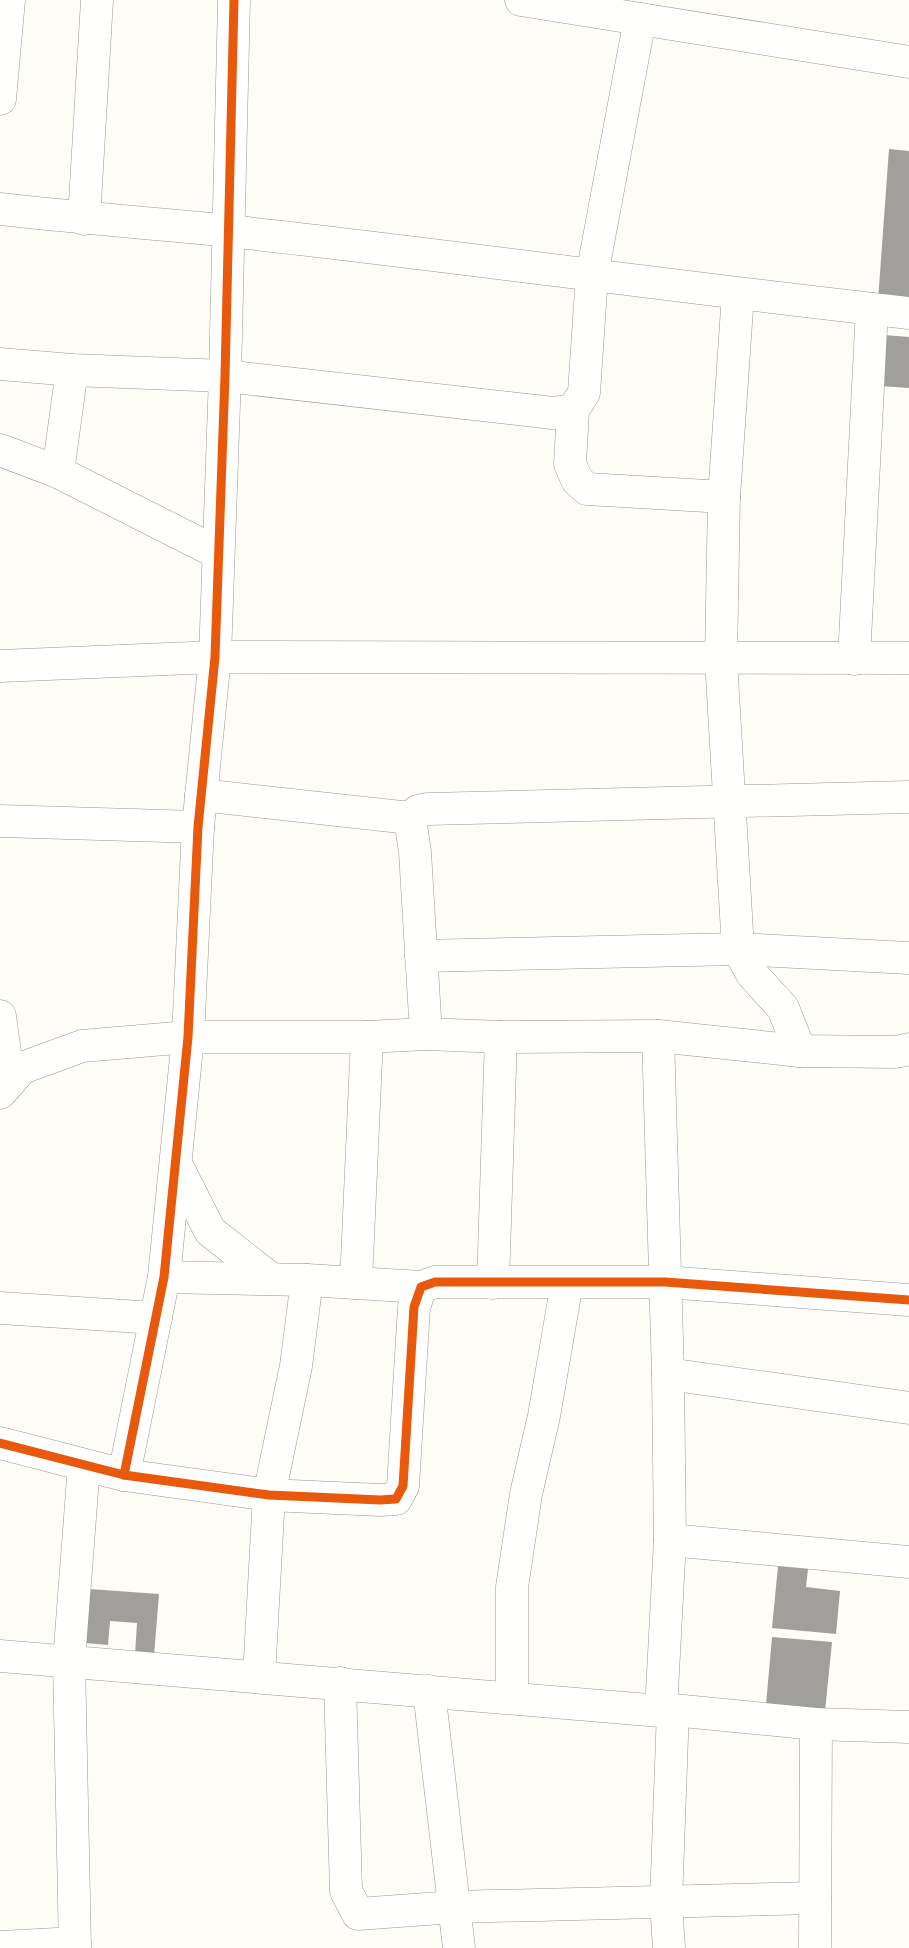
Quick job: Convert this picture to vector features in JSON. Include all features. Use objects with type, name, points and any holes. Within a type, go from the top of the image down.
[{"type":"street","points":[[0,99],[9,0]]},
{"type":"street","points":[[84,219],[97,0]]},
{"type":"street","points":[[124,1475],[164,1277],[188,1037],[198,827],[215,657],[225,376],[234,0]]},
{"type":"street","points":[[521,0],[909,62]]},
{"type":"street","points":[[640,19],[592,274],[584,393],[573,410],[570,464],[576,480],[587,489],[724,497]]},
{"type":"street","points":[[0,209],[84,219],[227,231],[909,313]]},
{"type":"street","points":[[738,294],[724,497],[721,659],[738,949],[752,974],[783,1008],[800,1051]]},
{"type":"street","points":[[854,658],[872,309]]},
{"type":"street","points":[[0,364],[72,370],[225,376],[553,413],[573,410]]},
{"type":"street","points":[[58,472],[72,370]]},
{"type":"street","points":[[0,450],[58,472],[218,553]]},
{"type":"street","points":[[0,666],[215,657],[909,658]]},
{"type":"street","points":[[201,795],[410,818],[428,809],[909,797]]},
{"type":"street","points":[[410,818],[415,852],[426,1034]]},
{"type":"street","points":[[0,821],[198,827]]},
{"type":"street","points":[[422,956],[738,949],[909,958]]},
{"type":"street","points":[[0,1016],[5,1088]]},
{"type":"street","points":[[5,1088],[22,1068],[82,1046],[188,1037],[367,1037],[426,1034],[658,1036],[800,1051],[896,1052],[909,1049]]},
{"type":"street","points":[[493,1283],[501,1036]]},
{"type":"street","points":[[658,1036],[668,1374],[670,1540],[666,1903],[669,1948]]},
{"type":"street","points":[[356,1283],[367,1037]]},
{"type":"street","points":[[176,1164],[210,1231],[271,1280]]},
{"type":"street","points":[[164,1277],[306,1280],[421,1287],[435,1282],[664,1282],[909,1300]]},
{"type":"street","points":[[259,1677],[269,1496],[296,1366],[306,1280]]},
{"type":"street","points":[[512,1698],[512,1587],[526,1494],[544,1416],[567,1283]]},
{"type":"street","points":[[0,1443],[124,1475],[269,1496],[380,1500],[396,1498],[403,1486],[414,1307],[421,1287]]},
{"type":"street","points":[[0,1308],[156,1318]]},
{"type":"street","points":[[668,1374],[909,1408]]},
{"type":"street","points":[[0,1947],[75,1946],[69,1661],[84,1465]]},
{"type":"street","points":[[670,1540],[909,1562]]},
{"type":"street","points":[[0,1656],[816,1724],[909,1727]]},
{"type":"street","points":[[339,1683],[346,1891],[358,1914],[454,1907],[815,1898]]},
{"type":"street","points":[[429,1691],[459,1948]]},
{"type":"street","points":[[814,1948],[816,1724]]},
{"type":"building","points":[[889,149],[909,151],[909,304],[878,301]]},
{"type":"building","points":[[884,335],[909,337],[909,388],[880,386]]},
{"type":"building","points":[[778,1566],[808,1569],[806,1587],[840,1591],[836,1634],[772,1628]]},
{"type":"building","points":[[89,1589],[159,1594],[154,1656],[135,1655],[137,1623],[110,1621],[108,1645],[85,1643]]},
{"type":"building","points":[[772,1637],[832,1642],[825,1711],[766,1705]]},
{"type":"cycle path","points":[[124,1475],[164,1277],[188,1037],[198,827],[215,657],[225,376],[234,0]]},
{"type":"cycle path","points":[[0,1443],[124,1475],[269,1495],[396,1499],[403,1486],[414,1307],[421,1287],[435,1282],[665,1282],[909,1300]]}]
